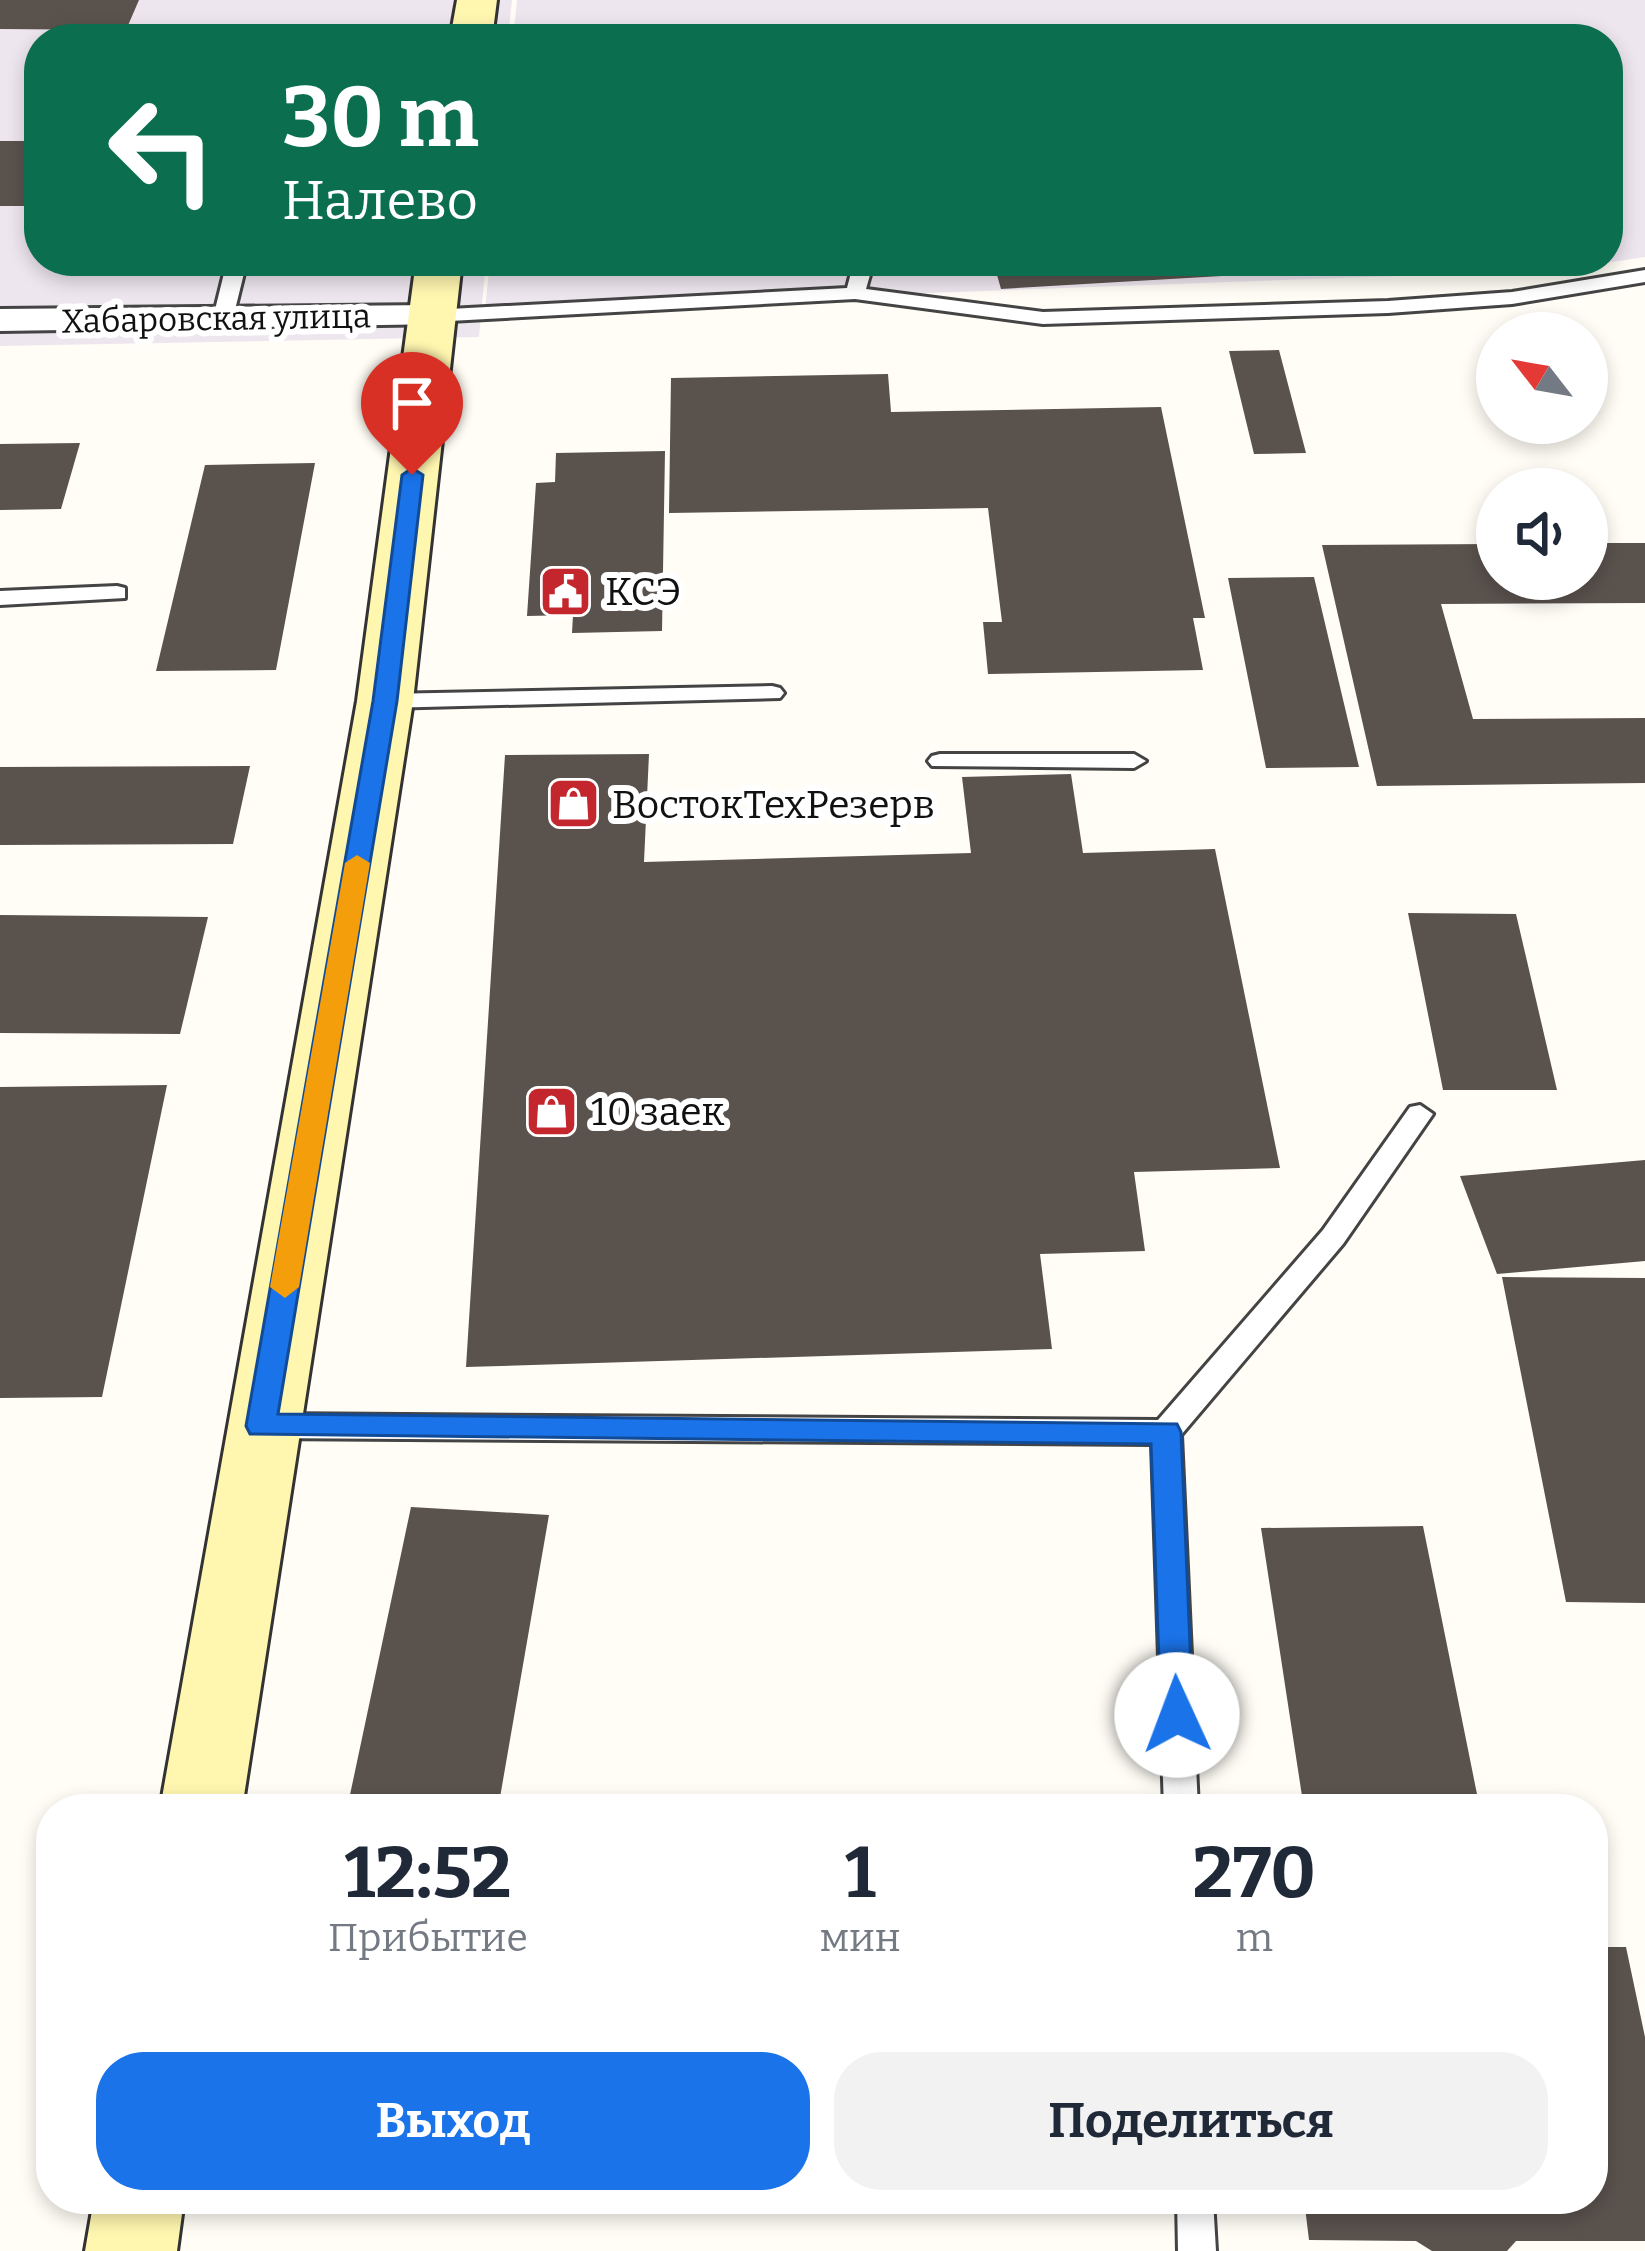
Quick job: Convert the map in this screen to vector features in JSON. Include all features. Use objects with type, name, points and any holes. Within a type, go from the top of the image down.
[{"type":"street","name":"Хабаровская улица","points":[[0,320],[223,318],[435,289],[385,701],[203,1794]]},
{"type":"street","points":[[131,2251],[137,2214]]},
{"type":"lane","points":[[223,318],[233,276]]},
{"type":"lane","points":[[855,293],[860,276]]},
{"type":"lane","points":[[435,289],[855,293],[1043,318],[1388,308],[1512,298],[1645,276]]},
{"type":"lane","points":[[0,598],[117,593]]},
{"type":"lane","points":[[385,701],[772,693]]},
{"type":"lane","points":[[940,760],[1134,761]]},
{"type":"lane","points":[[1179,1794],[1166,1432],[1333,1238],[1420,1114]]},
{"type":"lane","points":[[261,1426],[1166,1432]]},
{"type":"lane","points":[[1196,2214],[1197,2251]]},
{"type":"shaded area","points":[[0,0],[512,0],[510,24],[24,24],[24,276],[485,276],[479,337],[0,346]]},
{"type":"shaded area","points":[[517,0],[1645,0],[1645,257],[1623,260],[1623,24],[515,24]]},
{"type":"shaded area","points":[[488,276],[1394,276],[485,309]]},
{"type":"building","points":[[0,0],[139,0],[129,24],[24,24],[24,29],[0,29]]},
{"type":"building","points":[[0,141],[24,141],[24,206],[0,206]]},
{"type":"building","points":[[997,276],[1222,276],[1001,289]]},
{"type":"building","points":[[1279,350],[1306,453],[1254,454],[1229,351]]},
{"type":"building","points":[[888,374],[891,412],[1161,407],[1205,618],[1193,618],[1203,670],[988,674],[983,622],[1002,622],[988,508],[669,513],[671,378]]},
{"type":"building","points":[[80,443],[61,509],[0,510],[0,444]]},
{"type":"building","points":[[665,451],[662,631],[572,633],[573,615],[527,616],[536,483],[555,482],[556,453]]},
{"type":"building","points":[[315,463],[276,670],[156,671],[205,465]]},
{"type":"building","points":[[1608,543],[1645,543],[1645,603],[1441,604],[1473,719],[1645,718],[1645,783],[1377,786],[1322,545],[1476,544],[1476,600],[1608,600]]},
{"type":"building","points":[[1314,577],[1359,767],[1266,768],[1228,578]]},
{"type":"building","points":[[649,754],[644,862],[971,853],[962,777],[1071,774],[1083,853],[1215,849],[1280,1168],[1134,1172],[1145,1251],[1040,1254],[1052,1349],[466,1367],[505,755]]},
{"type":"building","points":[[250,766],[233,844],[0,845],[0,767]]},
{"type":"building","points":[[1408,913],[1516,914],[1557,1090],[1443,1090]]},
{"type":"building","points":[[0,915],[208,917],[180,1034],[0,1033]]},
{"type":"building","points":[[167,1085],[102,1397],[0,1398],[0,1087]]},
{"type":"building","points":[[1645,1160],[1645,1261],[1497,1274],[1460,1176]]},
{"type":"building","points":[[1502,1277],[1645,1278],[1645,1603],[1566,1602]]},
{"type":"building","points":[[411,1507],[549,1515],[501,1794],[350,1794]]},
{"type":"building","points":[[1423,1526],[1477,1794],[1302,1794],[1261,1528]]},
{"type":"building","points":[[1608,1947],[1626,1947],[1645,2037],[1645,2241],[1516,2241],[1507,2251],[1432,2251],[1416,2241],[1309,2240],[1306,2214],[1608,2214]]},
{"type":"slow traffic","points":[[285,1287],[357,863]]},
{"type":"place","name":"КСЭ","points":[[566,591]]},
{"type":"place","name":"ВостокТехРезерв","points":[[573,804]]},
{"type":"place","name":"10 заек","points":[[552,1111]]},
{"type":"route","points":[[412,475],[385,701],[261,1426],[1166,1432],[1177,1715]]}]
